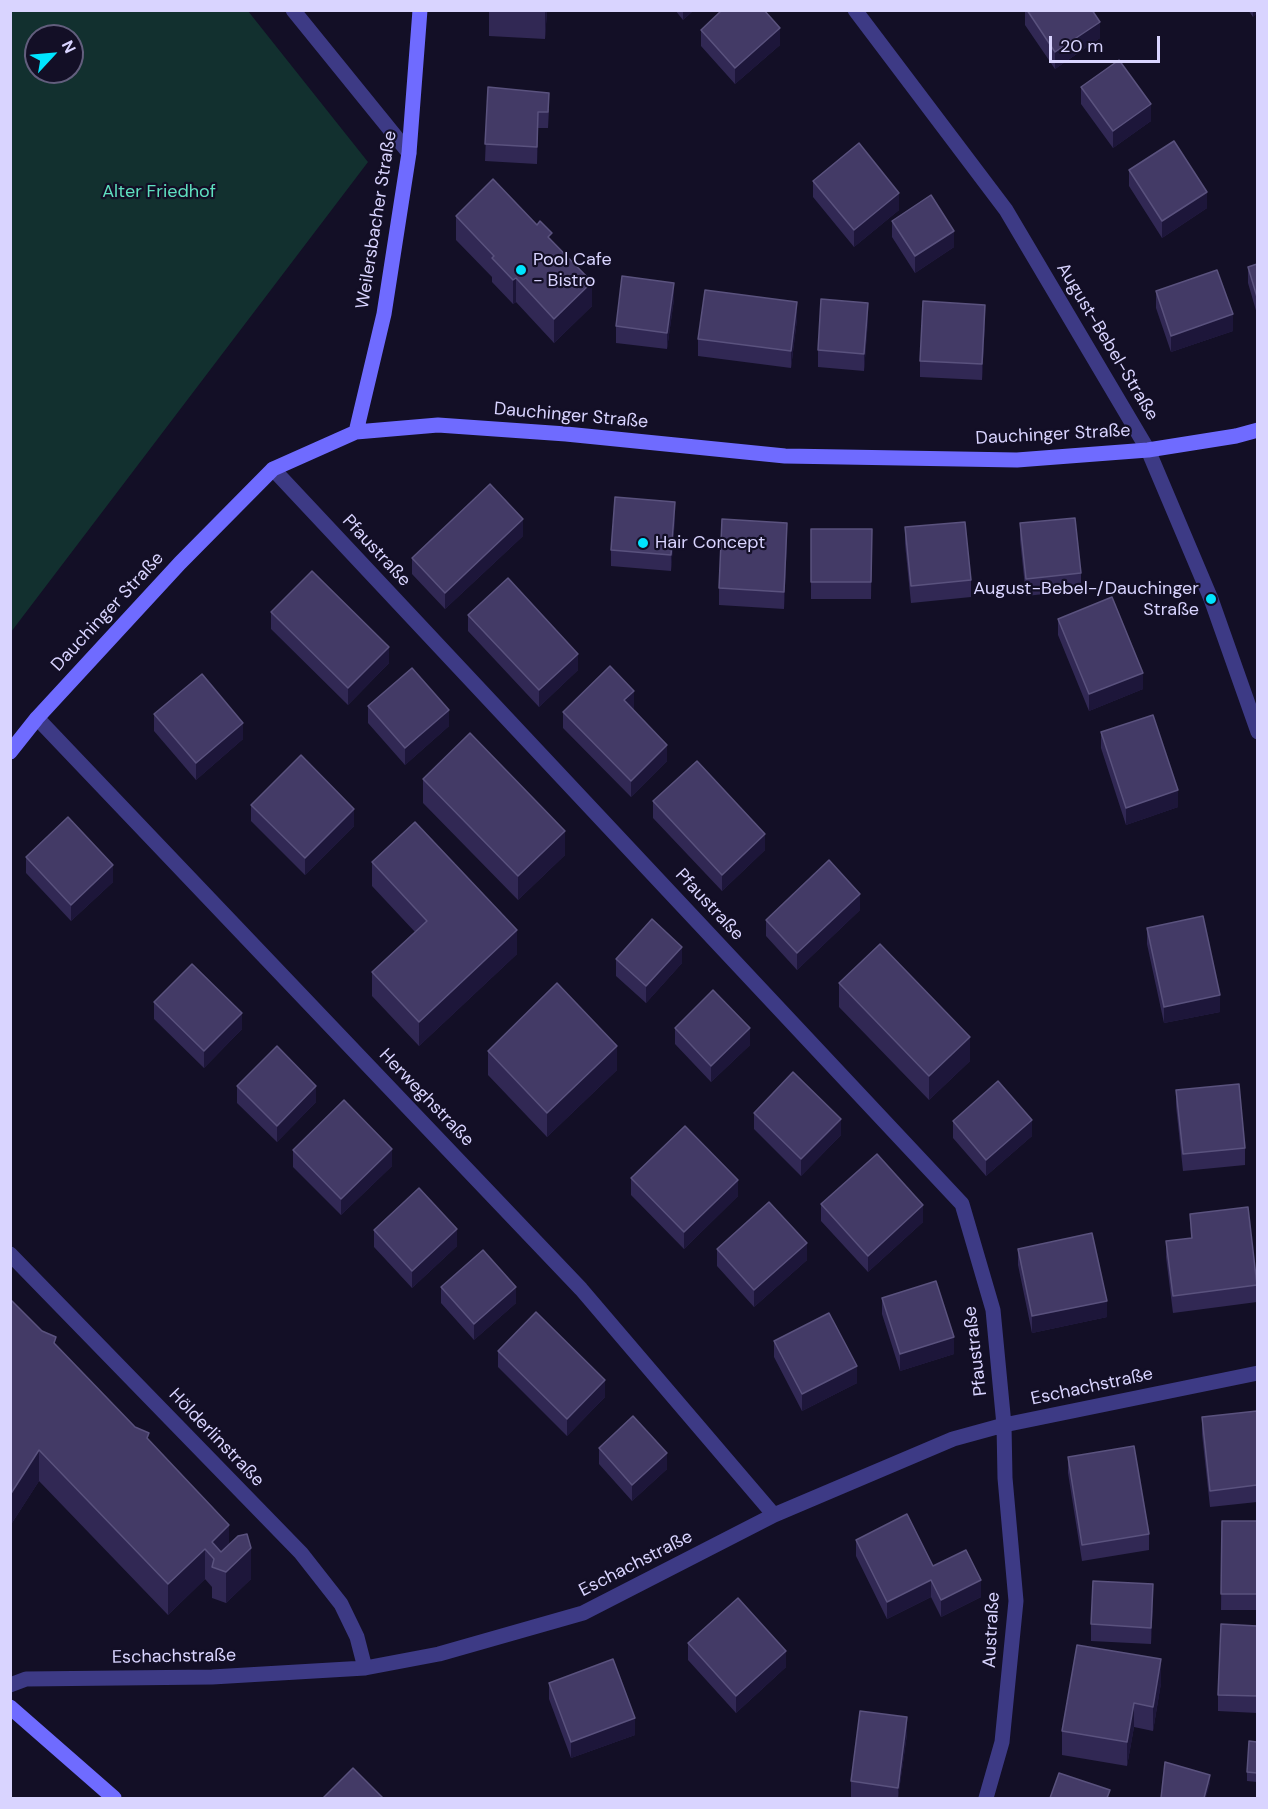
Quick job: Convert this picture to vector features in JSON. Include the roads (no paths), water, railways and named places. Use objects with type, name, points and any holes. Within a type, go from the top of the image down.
[{"type":"main road","name":"Weilersbacher Straße","points":[[356,432],[384,314],[410,153],[420,10]]},
{"type":"main road","name":"Dauchinger Straße","points":[[10,752],[37,718],[180,562],[273,469],[356,432],[438,425],[566,434],[796,457],[1017,460],[1148,450],[1236,436],[1257,430]]},
{"type":"main road","points":[[10,1707],[114,1798]]},
{"type":"street","points":[[292,10],[410,153]]},
{"type":"street","name":"August-Bebel-Straße","points":[[855,10],[1006,210],[1148,450],[1211,599],[1257,732]]},
{"type":"street","name":"Pfaustraße","points":[[273,469],[962,1204],[993,1310],[1004,1425]]},
{"type":"street","name":"Herweghstraße","points":[[37,718],[581,1289],[774,1515]]},
{"type":"street","name":"Hölderlinstraße","points":[[10,1254],[301,1552],[340,1604],[357,1637],[365,1668]]},
{"type":"street","name":"Eschachstraße","points":[[10,1685],[26,1679],[212,1677],[365,1668],[439,1654],[583,1613],[774,1515],[953,1439],[1004,1425],[1257,1372]]},
{"type":"street","name":"Austraße","points":[[986,1798],[1002,1742],[1016,1601],[1005,1478],[1004,1425]]},
{"type":"place","name":"Pool Cafe - Bistro","points":[[521,270]]},
{"type":"place","name":"Hair Concept","points":[[643,543]]},
{"type":"place","name":"August-Bebel-/Dauchinger Straße","points":[[1211,599]]},
{"type":"park label","name":"Alter Friedhof","points":[[159,192]]}]
